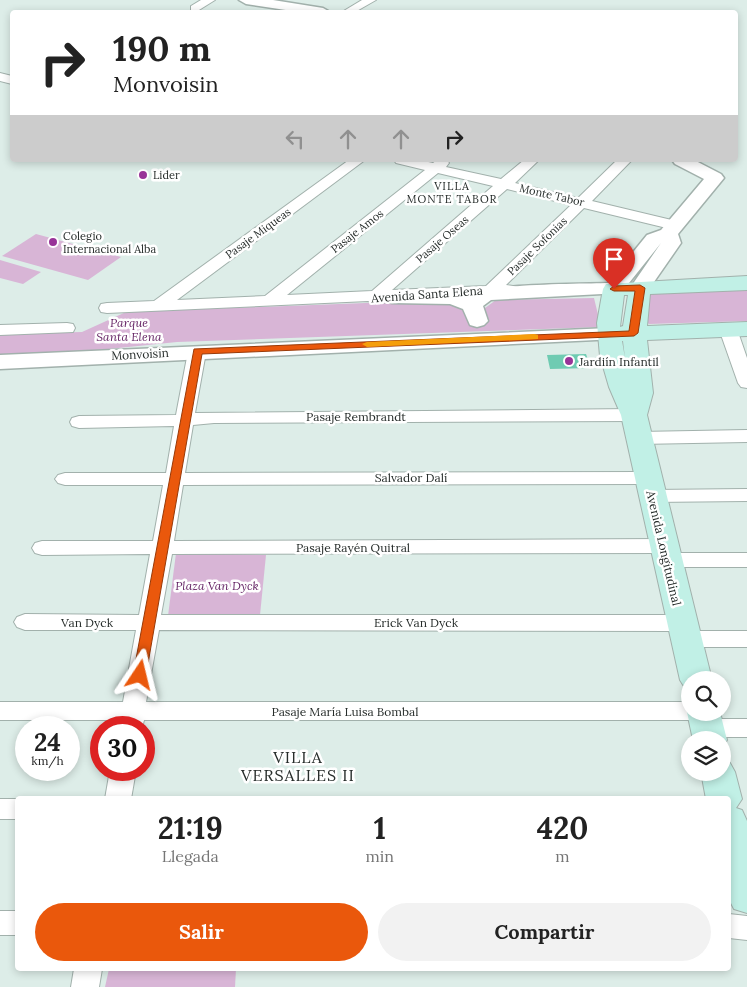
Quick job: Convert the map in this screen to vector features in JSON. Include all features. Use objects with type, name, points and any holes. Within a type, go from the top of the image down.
[{"type":"main road","name":"Avenida Santa Elena","points":[[614,289],[747,284]]},
{"type":"main road","name":"Avenida Longitudinal","points":[[636,427],[641,387],[634,333],[640,288]]},
{"type":"main road","name":"Avenida Longitudinal","points":[[614,289],[609,334],[620,385],[636,427],[694,671]]},
{"type":"main road","points":[[609,334],[738,329]]},
{"type":"main road","points":[[720,781],[723,796]]},
{"type":"main road","points":[[731,830],[747,898]]},
{"type":"street","points":[[195,8],[209,0]]},
{"type":"street","points":[[246,0],[277,2],[314,10]]},
{"type":"street","points":[[352,10],[370,0]]},
{"type":"street","name":"Pasaje Miqueas","points":[[158,306],[355,162]]},
{"type":"street","name":"Monte Tabor","points":[[422,162],[442,164],[505,184],[582,202],[671,229]]},
{"type":"street","name":"Pasaje Oseas","points":[[383,297],[530,162]]},
{"type":"street","name":"Pasaje Sofonias","points":[[492,290],[623,162]]},
{"type":"street","name":"Avenida Longitudinal","points":[[614,289],[654,239],[671,229],[716,178],[685,162]]},
{"type":"street","name":"Pasaje Amos","points":[[268,302],[442,164]]},
{"type":"street","name":"Avenida Longitudinal","points":[[640,288],[671,243],[671,229]]},
{"type":"street","name":"Avenida Santa Elena","points":[[107,308],[383,297],[414,293],[492,290],[529,292],[614,289]]},
{"type":"street","points":[[460,341],[474,334],[475,300],[484,296],[529,292]]},
{"type":"street","points":[[383,297],[453,298],[475,315],[492,333],[511,338]]},
{"type":"street","points":[[0,330],[67,328]]},
{"type":"street","points":[[738,329],[747,383]]},
{"type":"street","points":[[460,341],[609,334]]},
{"type":"street","name":"Monvoisin","points":[[0,362],[460,341]]},
{"type":"street","points":[[133,716],[197,352]]},
{"type":"street","name":"Pasaje Rembrandt","points":[[78,422],[162,422],[214,416],[636,427],[747,436]]},
{"type":"street","name":"Salvador Dalí","points":[[65,479],[175,477],[650,487],[747,495]]},
{"type":"street","name":"Pasaje Rayén Quitral","points":[[42,548],[665,553],[747,560]]},
{"type":"street","name":"Van Dyck","points":[[25,622],[149,622]]},
{"type":"street","name":"Erick Van Dyck","points":[[149,622],[684,631],[747,639]]},
{"type":"street","name":"Pasaje María Luisa Bombal","points":[[0,711],[90,716]]},
{"type":"street","name":"Pasaje María Luisa Bombal","points":[[155,719],[703,723],[747,728]]},
{"type":"street","points":[[119,796],[121,781]]},
{"type":"street","points":[[0,809],[15,809]]},
{"type":"street","points":[[731,821],[747,823]]},
{"type":"street","points":[[0,923],[15,923]]},
{"type":"street","points":[[731,926],[747,928]]},
{"type":"street","points":[[85,987],[88,971]]},
{"type":"green space","points":[[36,234],[121,257],[88,280],[2,256]]},
{"type":"green space","points":[[0,260],[41,272],[23,284],[0,278]]},
{"type":"green space","points":[[747,288],[747,321],[649,324],[644,320],[647,296],[662,291]]},
{"type":"green space","name":"Parque Santa Elena","points":[[594,298],[601,327],[177,342],[89,351],[0,355],[0,334],[82,332],[126,312],[444,300],[458,301],[485,308],[496,300]]},
{"type":"green space","name":"Plaza Van Dyck","points":[[176,553],[266,555],[260,615],[168,616]]},
{"type":"green space","points":[[109,971],[236,971],[235,987],[105,987]]},
{"type":"building","name":"Jardiín Infantil","points":[[586,354],[591,368],[550,369],[547,355]]},
{"type":"slow traffic","points":[[367,344],[534,337]]},
{"type":"place","name":"Lider","points":[[143,175]]},
{"type":"place","name":"Colegio Internacional Alba","points":[[53,242]]},
{"type":"place","name":"Jardiín Infantil","points":[[569,361]]},
{"type":"district","name":"VILLA MONTE TABOR","points":[[452,192]]},
{"type":"district","name":"VILLA VERSALLES II","points":[[298,766]]},
{"type":"route","points":[[140,675],[197,352],[634,333],[637,299],[640,288],[614,289]]}]
